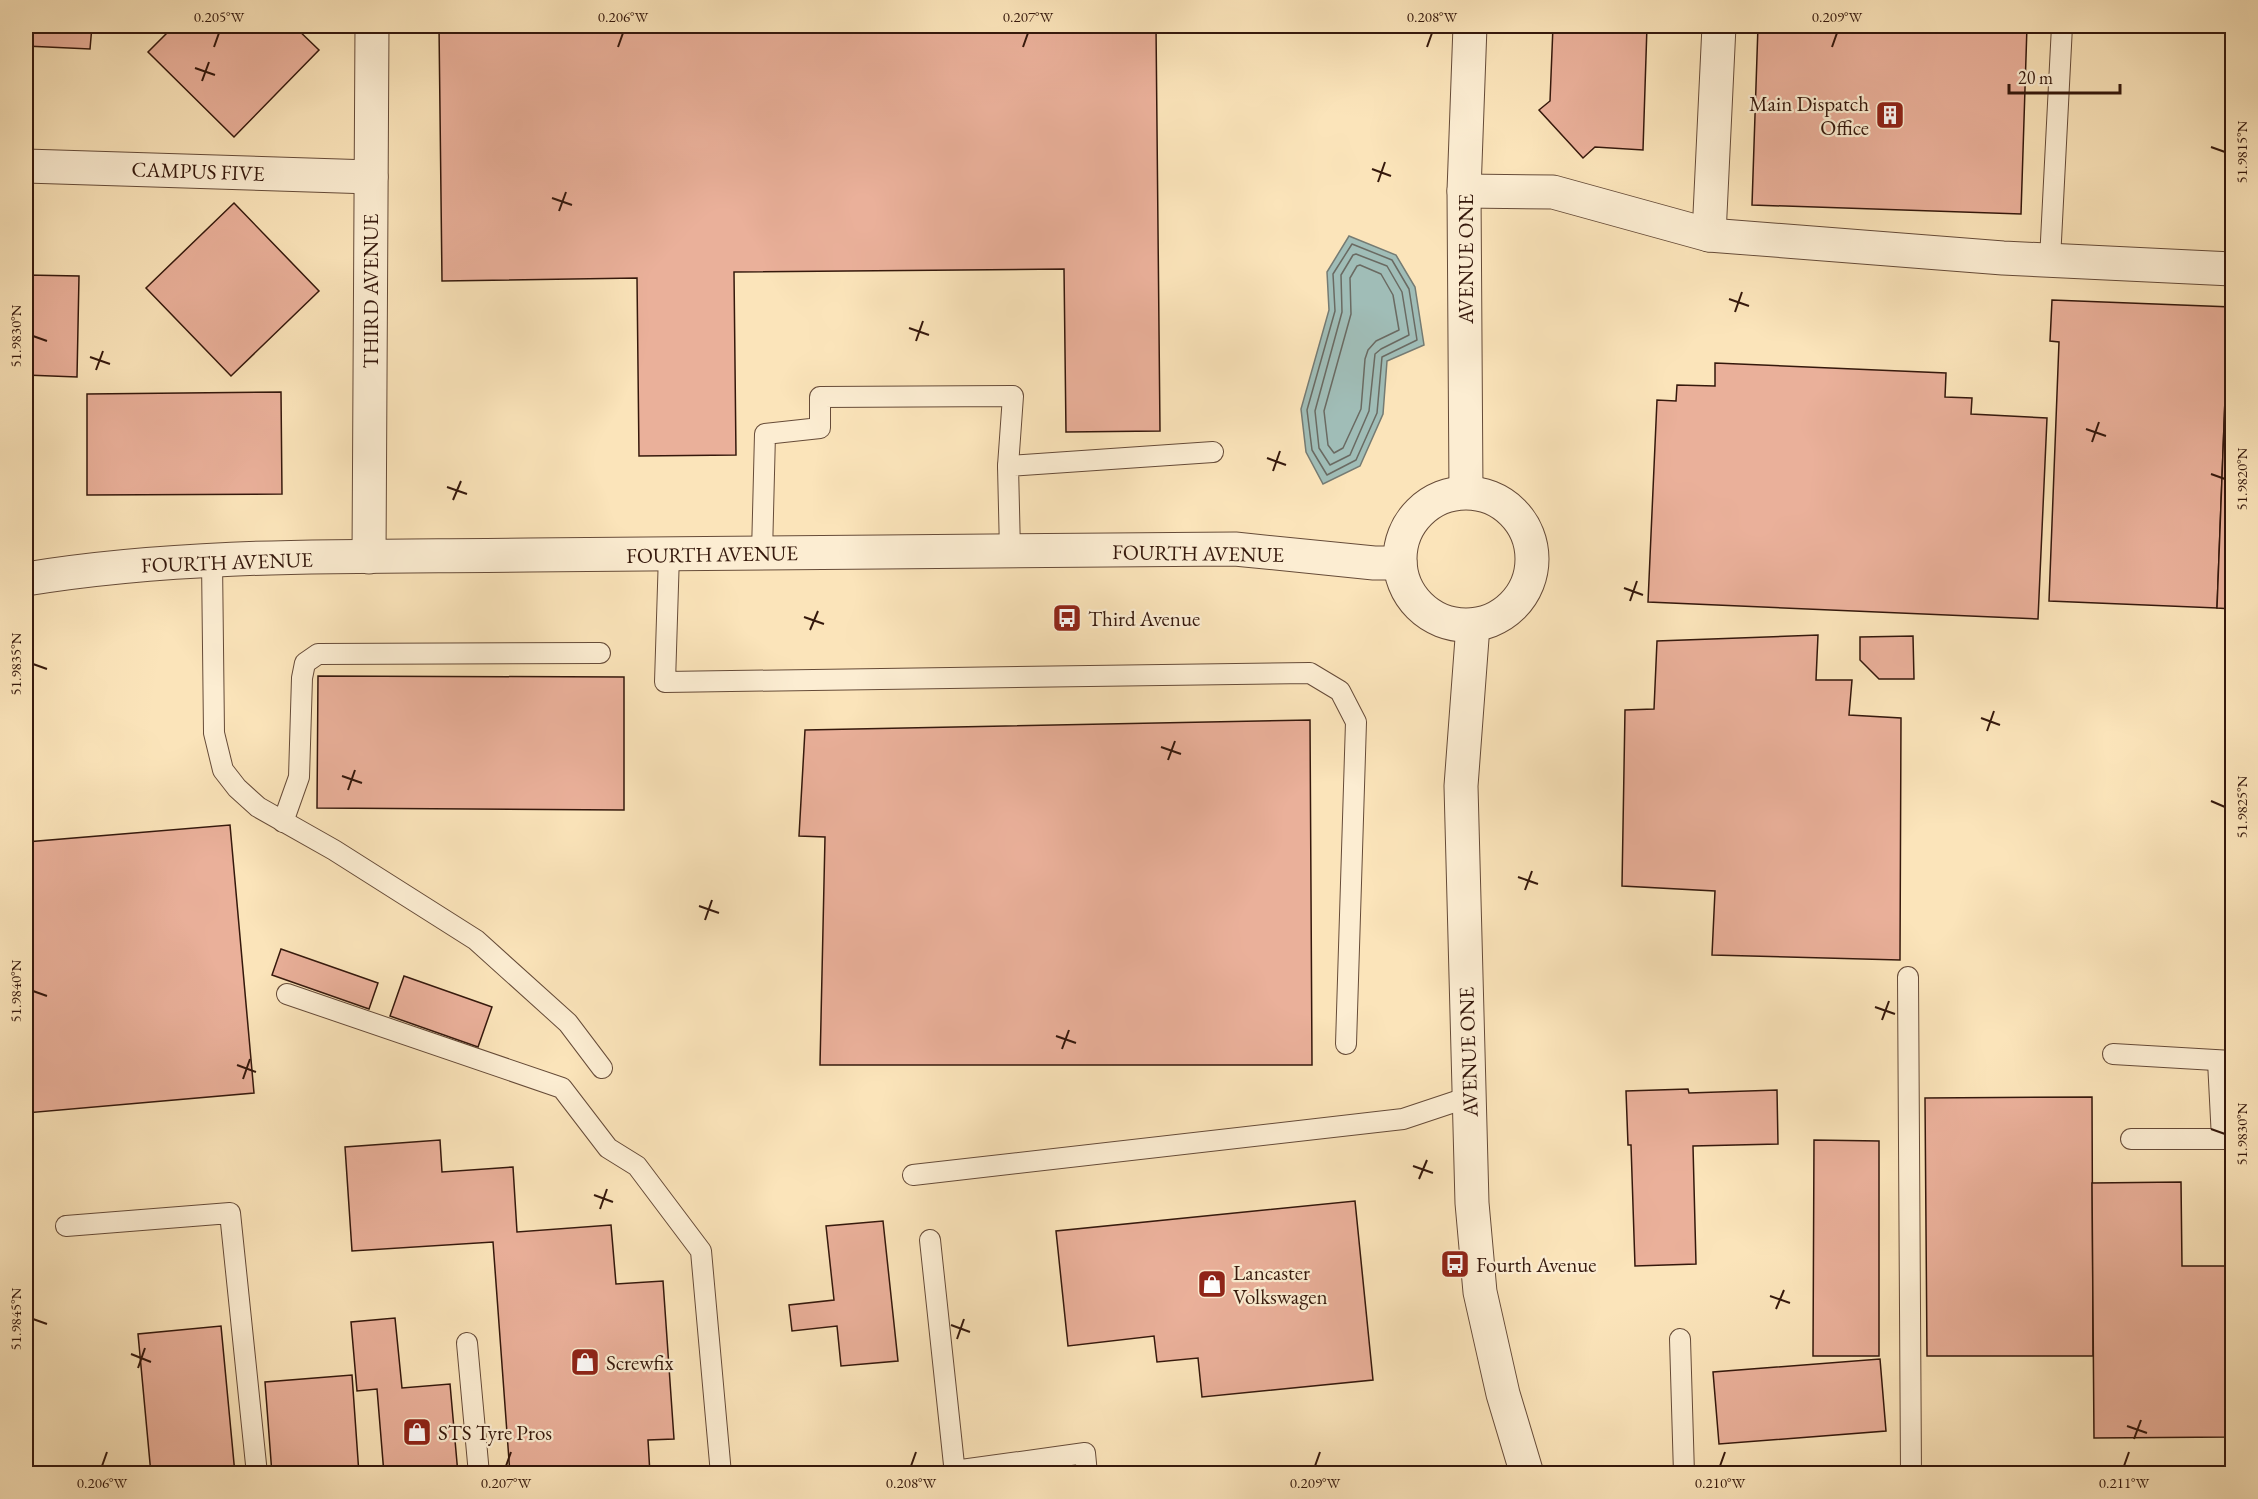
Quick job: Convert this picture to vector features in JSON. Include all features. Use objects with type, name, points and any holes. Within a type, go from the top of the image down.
[{"type":"street","name":"THIRD AVENUE","points":[[369,557],[372,26]]},
{"type":"street","name":"AVENUE ONE","points":[[1466,492],[1464,191],[1470,26]]},
{"type":"street","points":[[1709,235],[1719,26]]},
{"type":"street","name":"CAMPUS FIVE","points":[[26,166],[370,177]]},
{"type":"street","points":[[1464,191],[1552,192],[1709,235],[2050,260],[2232,269]]},
{"type":"street","points":[[1466,492],[1491,497],[1513,511],[1528,533],[1533,559],[1529,583],[1516,604],[1497,618],[1473,625],[1447,622],[1423,610],[1407,589],[1400,563],[1404,536],[1417,514],[1439,498],[1466,492]]},
{"type":"street","name":"FOURTH AVENUE","points":[[26,579],[89,569],[212,561],[369,557],[1235,549],[1374,563],[1400,563]]},
{"type":"street","name":"AVENUE ONE","points":[[1473,625],[1461,786],[1472,1203],[1480,1292],[1503,1394],[1527,1473]]},
{"type":"lane","points":[[2050,260],[2062,26]]},
{"type":"lane","points":[[762,553],[765,434],[820,428],[820,397],[1013,396],[1008,466],[1010,551]]},
{"type":"lane","points":[[1008,466],[1213,452]]},
{"type":"lane","points":[[669,554],[665,682],[1310,673],[1340,691],[1356,722],[1346,1044]]},
{"type":"lane","points":[[212,561],[214,733],[223,770],[237,788],[258,807],[334,850],[476,940],[568,1023],[602,1068]]},
{"type":"lane","points":[[283,822],[299,777],[302,678],[306,663],[318,654],[600,653]]},
{"type":"lane","points":[[1908,977],[1911,1473]]},
{"type":"lane","points":[[287,994],[562,1088],[608,1148],[637,1166],[701,1251],[721,1473]]},
{"type":"lane","points":[[2114,1053],[2225,1061],[2227,1139],[2131,1139]]},
{"type":"lane","points":[[913,1175],[1403,1119],[1469,1097]]},
{"type":"lane","points":[[66,1226],[230,1213],[257,1473]]},
{"type":"lane","points":[[930,1240],[954,1472],[1085,1453],[1087,1473]]},
{"type":"lane","points":[[1680,1339],[1684,1473]]},
{"type":"lane","points":[[467,1343],[479,1473]]},
{"type":"water","points":[[1349,236],[1396,255],[1415,287],[1424,345],[1387,361],[1383,414],[1360,466],[1323,484],[1306,452],[1301,409],[1329,310],[1327,272]]},
{"type":"building","points":[[26,26],[92,26],[90,49],[26,46]]},
{"type":"building","points":[[174,26],[294,26],[319,50],[234,137],[148,52]]},
{"type":"building","points":[[439,26],[1156,26],[1160,431],[1066,432],[1064,269],[734,272],[736,455],[639,456],[637,278],[442,281]]},
{"type":"building","points":[[1553,26],[1647,26],[1643,150],[1595,147],[1583,158],[1539,110],[1550,101]]},
{"type":"building","name":"Main Dispatch Office","points":[[1758,26],[2027,26],[2021,214],[1752,205]]},
{"type":"building","points":[[234,203],[319,291],[231,376],[146,288]]},
{"type":"building","points":[[26,275],[79,276],[77,377],[26,375]]},
{"type":"building","points":[[2052,300],[2232,307],[2232,347],[2227,347],[2217,608],[2049,601],[2059,342],[2050,341]]},
{"type":"building","points":[[2227,347],[2232,347],[2232,609],[2217,608]]},
{"type":"building","points":[[1715,363],[1946,373],[1945,397],[1972,398],[1971,414],[2047,418],[2038,619],[1648,602],[1657,400],[1676,401],[1677,385],[1715,386]]},
{"type":"building","points":[[281,392],[282,494],[87,495],[87,394]]},
{"type":"building","points":[[1818,635],[1816,680],[1852,680],[1849,715],[1901,718],[1900,960],[1712,955],[1715,891],[1622,886],[1625,710],[1654,709],[1657,641]]},
{"type":"building","points":[[1913,636],[1914,679],[1879,679],[1860,660],[1860,637]]},
{"type":"building","points":[[318,676],[624,677],[624,810],[317,808]]},
{"type":"building","points":[[1310,720],[1312,1065],[820,1065],[825,837],[799,836],[805,730]]},
{"type":"building","points":[[230,825],[254,1093],[26,1113],[26,842]]},
{"type":"building","points":[[281,949],[378,983],[369,1009],[272,975]]},
{"type":"building","points":[[404,976],[492,1007],[478,1047],[390,1016]]},
{"type":"building","points":[[1688,1089],[1689,1093],[1777,1090],[1778,1144],[1693,1146],[1696,1264],[1635,1266],[1631,1145],[1628,1145],[1626,1091]]},
{"type":"building","points":[[2092,1097],[2093,1356],[1927,1356],[1925,1098]]},
{"type":"building","name":"Screwfix","points":[[440,1140],[442,1172],[513,1167],[517,1232],[611,1225],[616,1284],[663,1281],[674,1439],[648,1440],[650,1474],[510,1474],[493,1242],[352,1251],[345,1147]]},
{"type":"building","points":[[1814,1140],[1879,1141],[1879,1356],[1813,1356]]},
{"type":"building","points":[[2181,1182],[2182,1266],[2232,1266],[2232,1437],[2094,1438],[2092,1183]]},
{"type":"building","name":"Lancaster Volkswagen","points":[[1355,1201],[1373,1380],[1202,1397],[1198,1358],[1157,1362],[1154,1336],[1068,1346],[1056,1231]]},
{"type":"building","points":[[883,1221],[898,1361],[841,1366],[837,1326],[792,1331],[789,1305],[834,1300],[826,1226]]},
{"type":"building","name":"STS Tyre Pros","points":[[395,1318],[402,1388],[450,1384],[458,1474],[384,1474],[377,1389],[357,1391],[351,1322]]},
{"type":"building","points":[[221,1326],[235,1474],[151,1474],[138,1334]]},
{"type":"building","points":[[1880,1359],[1886,1431],[1719,1444],[1713,1372]]},
{"type":"building","points":[[352,1375],[359,1474],[272,1474],[265,1382]]},
{"type":"place","name":"Main Dispatch Office","points":[[1890,115]]},
{"type":"place","name":"Third Avenue","points":[[1067,618]]},
{"type":"place","name":"Fourth Avenue","points":[[1455,1264]]},
{"type":"place","name":"Lancaster Volkswagen","points":[[1212,1284]]},
{"type":"place","name":"Screwfix","points":[[585,1362]]},
{"type":"place","name":"STS Tyre Pros","points":[[417,1432]]}]
